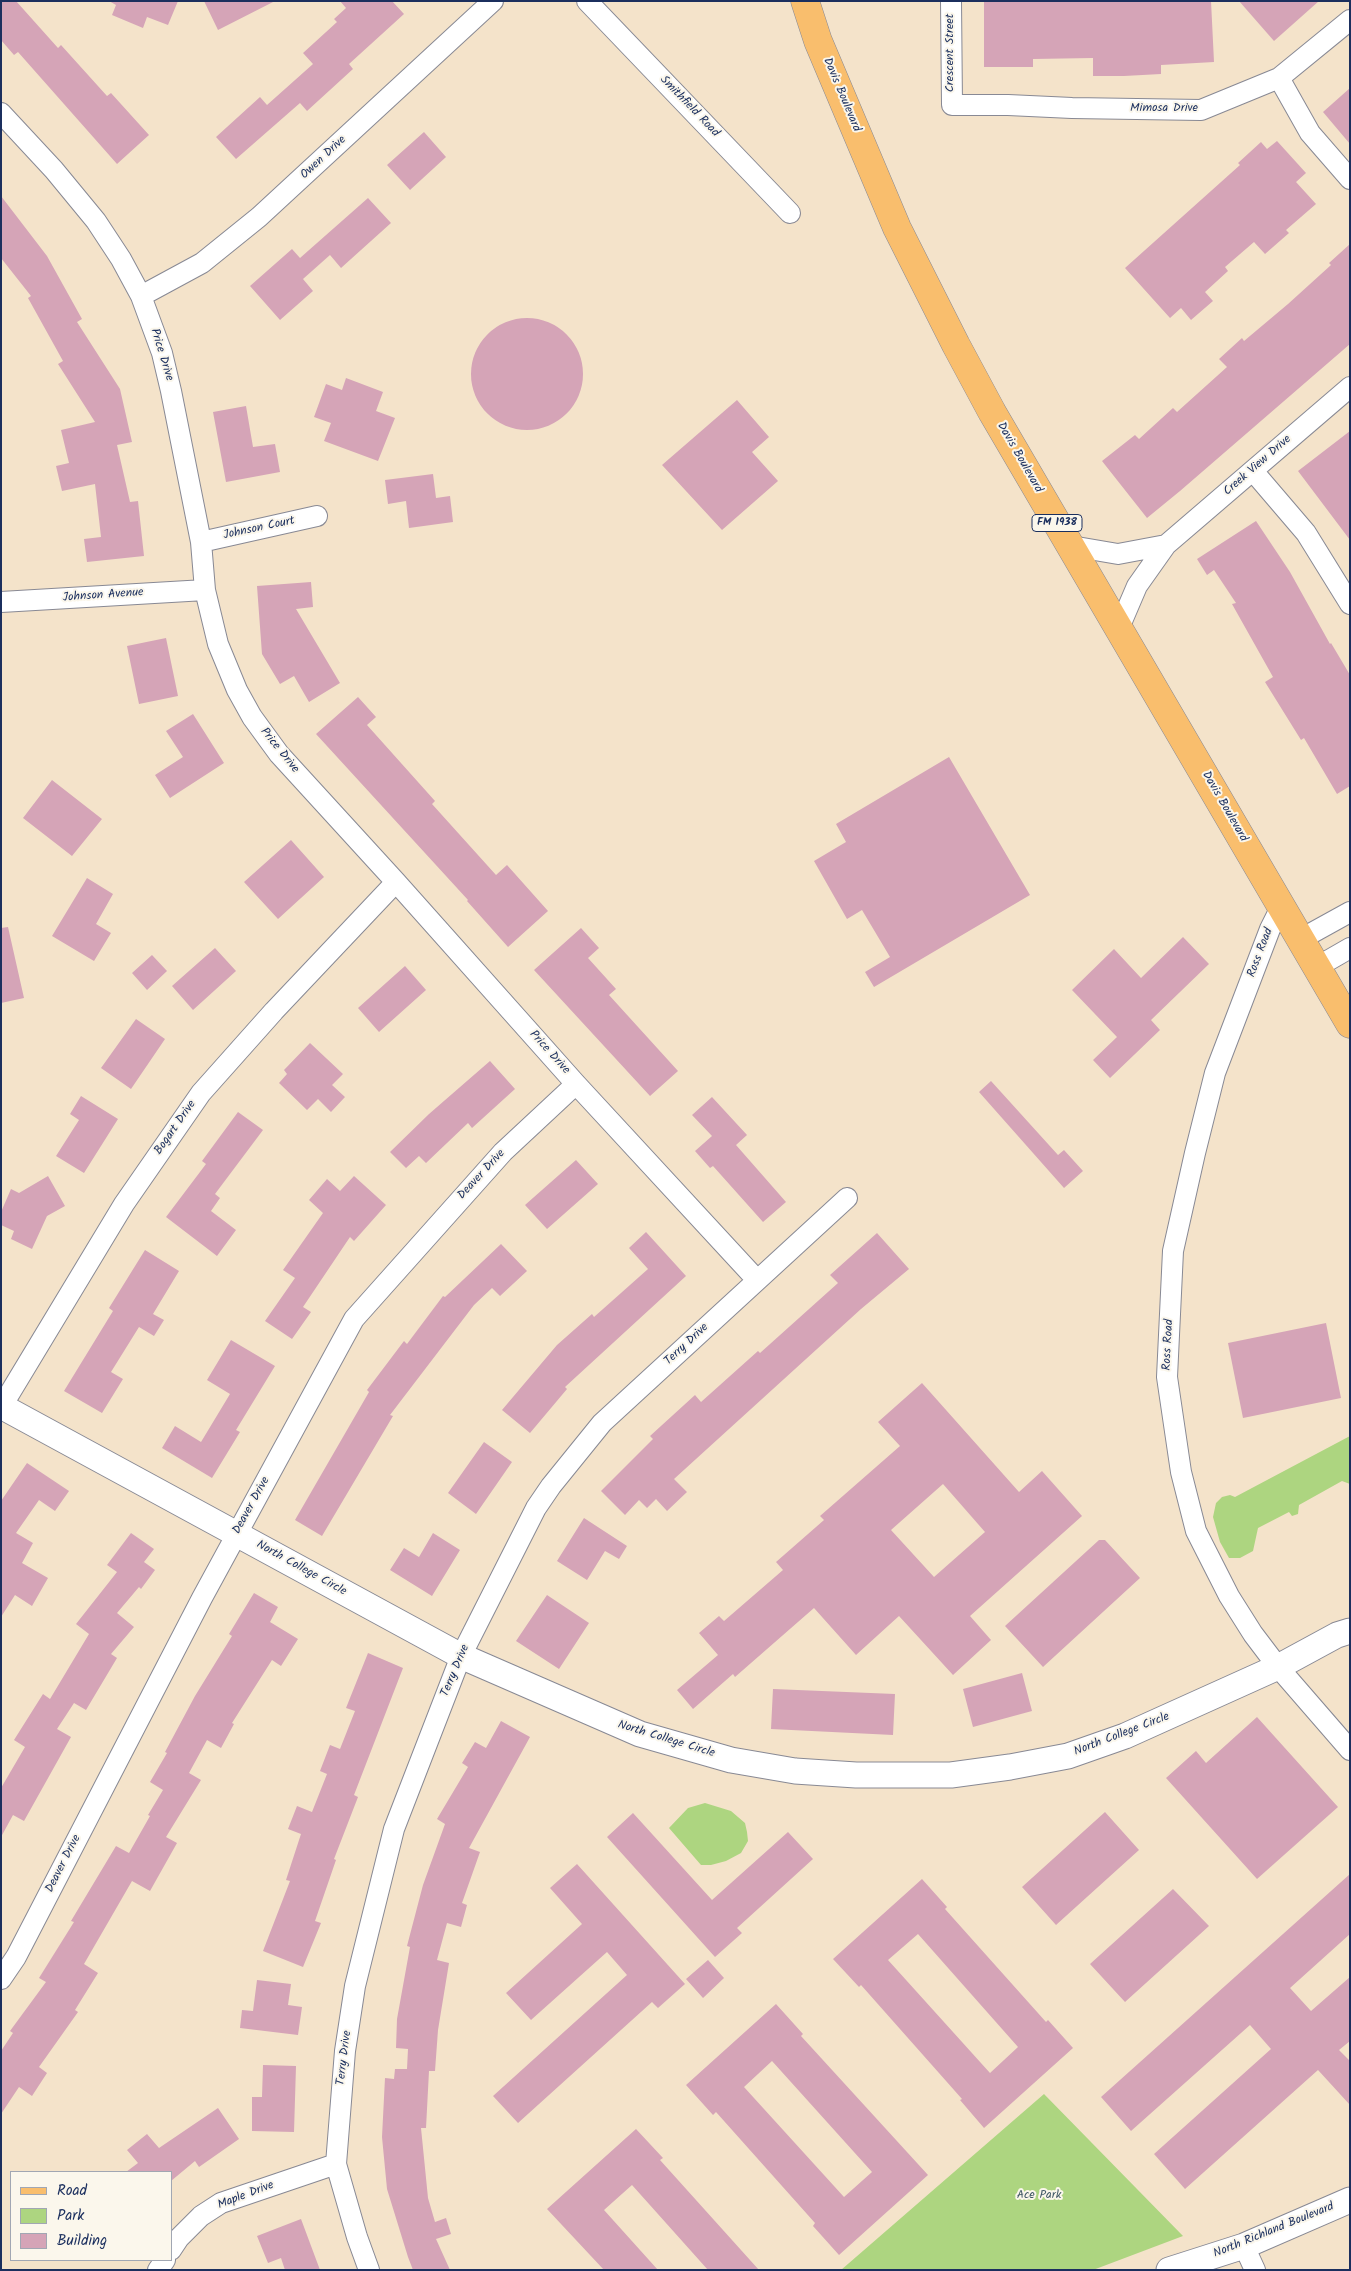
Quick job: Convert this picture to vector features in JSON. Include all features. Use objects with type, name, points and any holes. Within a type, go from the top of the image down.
[{"type":"main road","name":"Davis Boulevard","points":[[805,1],[818,41],[897,228],[992,412],[1350,1024]]},
{"type":"street","name":"Owen Drive","points":[[141,296],[202,263],[259,217],[493,1]]},
{"type":"street","name":"Smithfield Road","points":[[587,1],[790,213]]},
{"type":"street","name":"Crescent Street","points":[[951,1],[952,105]]},
{"type":"street","name":"Mimosa Drive","points":[[952,105],[1008,104],[1201,110],[1279,78],[1350,20]]},
{"type":"street","points":[[1279,78],[1310,133],[1350,179]]},
{"type":"street","name":"Price Drive","points":[[1,113],[54,170],[96,221],[121,259],[141,296],[162,353],[201,542],[205,590],[218,644],[237,690],[252,717],[279,754],[576,1084],[757,1280]]},
{"type":"street","name":"Creek View Drive","points":[[1119,628],[1137,586],[1166,545],[1350,387]]},
{"type":"street","points":[[1253,471],[1306,533],[1350,604]]},
{"type":"street","name":"Johnson Court","points":[[201,542],[317,516]]},
{"type":"street","name":"Creek View Drive","points":[[1070,546],[1118,554],[1166,545]]},
{"type":"street","name":"Johnson Avenue","points":[[1,602],[205,590]]},
{"type":"street","name":"Bogart Drive","points":[[2,1407],[124,1204],[201,1093],[274,1011],[396,882]]},
{"type":"street","name":"Ross Road","points":[[1282,905],[1270,929],[1215,1073],[1173,1251],[1167,1377],[1181,1472],[1196,1531],[1229,1596],[1278,1667],[1350,1750]]},
{"type":"street","points":[[1301,939],[1350,912]]},
{"type":"street","points":[[1317,967],[1350,948]]},
{"type":"street","name":"Deaver Drive","points":[[1,1979],[16,1957],[237,1534],[354,1319],[503,1152],[576,1084]]},
{"type":"street","name":"Terry Drive","points":[[370,2270],[357,2237],[336,2164],[345,2051],[355,1986],[394,1829],[461,1656],[536,1508],[551,1486],[602,1423],[847,1198]]},
{"type":"street","name":"North College Circle","points":[[2,1407],[461,1656],[640,1734],[732,1760],[795,1771],[856,1775],[951,1775],[1010,1767],[1068,1756],[1125,1736],[1278,1667],[1337,1635],[1350,1631]]},
{"type":"street","name":"Maple Drive","points":[[172,2248],[179,2238],[201,2216],[221,2203],[336,2164]]},
{"type":"street","name":"North Richland Boulevard","points":[[1169,2270],[1244,2246],[1350,2200]]},
{"type":"street","points":[[1244,2246],[1255,2270]]},
{"type":"green space","points":[[1350,1436],[1350,1484],[1342,1481],[1299,1505],[1298,1514],[1292,1516],[1289,1512],[1258,1528],[1253,1551],[1240,1558],[1229,1558],[1220,1542],[1213,1517],[1216,1503],[1222,1497],[1230,1495],[1235,1497]]},
{"type":"green space","points":[[705,1803],[731,1811],[745,1823],[748,1841],[741,1853],[726,1861],[711,1865],[701,1865],[669,1828],[688,1808]]},
{"type":"green space","name":"Ace Park","points":[[1044,2094],[1183,2236],[1093,2270],[841,2270]]},
{"type":"building","points":[[1,1],[16,1],[58,48],[61,45],[107,96],[111,93],[149,135],[117,164],[18,52],[14,55],[1,40]]},
{"type":"building","points":[[109,1],[178,1],[168,25],[147,17],[143,28],[112,15],[116,5]]},
{"type":"building","points":[[204,1],[275,1],[218,30]]},
{"type":"building","points":[[340,1],[392,1],[404,14],[349,64],[353,69],[307,111],[300,103],[236,159],[216,137],[260,97],[267,105],[313,64],[303,53],[337,22],[334,19],[346,8]]},
{"type":"building","points":[[984,1],[1211,1],[1214,62],[1161,65],[1161,74],[1124,76],[1093,76],[1093,58],[1033,59],[1033,67],[984,67]]},
{"type":"building","points":[[1239,1],[1319,1],[1274,41]]},
{"type":"building","points":[[1350,88],[1350,144],[1323,112]]},
{"type":"building","points":[[424,132],[446,157],[410,190],[387,165]]},
{"type":"building","points":[[1277,141],[1306,173],[1296,182],[1316,204],[1286,230],[1289,233],[1265,254],[1254,242],[1225,267],[1228,271],[1205,292],[1213,301],[1191,320],[1181,308],[1170,318],[1125,268],[1240,165],[1238,163],[1261,142],[1267,149]]},
{"type":"building","points":[[1,196],[47,256],[82,319],[77,322],[120,389],[132,442],[117,445],[130,502],[138,501],[144,556],[87,562],[84,539],[101,537],[95,484],[62,491],[56,466],[69,463],[61,430],[95,422],[58,364],[63,361],[28,298],[31,296],[1,258]]},
{"type":"building","points":[[368,198],[391,223],[341,268],[330,255],[303,279],[313,291],[280,320],[250,286],[292,249],[300,258]]},
{"type":"building","points":[[1350,244],[1350,344],[1147,518],[1102,461],[1135,435],[1139,439],[1173,408],[1177,412],[1227,367],[1219,359],[1242,338],[1244,341],[1288,304],[1331,265],[1329,263]]},
{"type":"building","points":[[527,318],[538,319],[548,323],[566,335],[578,353],[582,363],[582,385],[578,395],[566,413],[548,425],[538,429],[527,430],[516,429],[506,425],[488,413],[476,395],[472,385],[471,374],[472,363],[476,353],[488,335],[506,323],[516,319]]},
{"type":"building","points":[[346,378],[383,392],[376,411],[395,418],[378,461],[324,441],[331,423],[314,417],[326,384],[342,390]]},
{"type":"building","points":[[737,400],[769,437],[752,452],[778,481],[722,530],[662,465]]},
{"type":"building","points":[[246,406],[253,447],[275,444],[280,472],[226,482],[213,412]]},
{"type":"building","points":[[1350,431],[1350,540],[1298,471]]},
{"type":"building","points":[[433,474],[436,498],[450,496],[453,522],[409,528],[406,501],[388,504],[385,480]]},
{"type":"building","points":[[1256,521],[1290,572],[1330,644],[1350,675],[1350,786],[1337,794],[1304,738],[1301,740],[1265,682],[1273,677],[1232,604],[1236,603],[1214,570],[1207,575],[1197,559]]},
{"type":"building","points":[[311,582],[313,607],[296,609],[340,683],[309,702],[294,676],[280,684],[262,654],[257,586]]},
{"type":"building","points":[[166,638],[178,696],[139,704],[127,646]]},
{"type":"building","points":[[358,697],[376,717],[367,725],[435,801],[432,804],[496,875],[507,865],[548,911],[508,947],[468,900],[316,734]]},
{"type":"building","points":[[193,714],[224,763],[170,798],[155,775],[183,757],[166,731]]},
{"type":"building","points":[[949,757],[1030,895],[874,987],[865,972],[890,957],[862,910],[847,919],[814,861],[846,842],[836,824]]},
{"type":"building","points":[[52,780],[102,819],[72,856],[23,818]]},
{"type":"building","points":[[291,840],[324,877],[278,919],[244,882]]},
{"type":"building","points":[[87,878],[113,894],[96,924],[111,933],[94,961],[52,936]]},
{"type":"building","points":[[8,927],[24,998],[1,1003],[1,928]]},
{"type":"building","points":[[581,928],[599,948],[588,958],[616,989],[609,995],[678,1071],[650,1096],[534,970]]},
{"type":"building","points":[[1183,937],[1209,964],[1151,1020],[1160,1030],[1110,1078],[1093,1060],[1117,1037],[1072,990],[1114,949],[1141,978]]},
{"type":"building","points":[[215,948],[236,971],[193,1010],[172,986]]},
{"type":"building","points":[[152,955],[167,971],[147,990],[132,973]]},
{"type":"building","points":[[405,966],[426,990],[379,1032],[358,1008]]},
{"type":"building","points":[[136,1019],[165,1039],[131,1089],[101,1068]]},
{"type":"building","points":[[310,1043],[343,1074],[332,1085],[345,1097],[331,1112],[318,1099],[307,1110],[279,1083],[287,1074],[284,1070]]},
{"type":"building","points":[[490,1061],[515,1089],[472,1128],[468,1123],[426,1163],[419,1156],[406,1168],[390,1152],[429,1114]]},
{"type":"building","points":[[991,1081],[1058,1155],[1064,1150],[1083,1171],[1064,1188],[979,1092]]},
{"type":"building","points":[[81,1096],[118,1119],[84,1173],[56,1156],[79,1120],[70,1114]]},
{"type":"building","points":[[712,1097],[747,1135],[736,1145],[786,1202],[763,1222],[713,1166],[710,1168],[695,1151],[712,1136],[692,1115]]},
{"type":"building","points":[[238,1112],[263,1130],[215,1194],[220,1198],[211,1211],[236,1230],[217,1256],[166,1217],[206,1164],[202,1161]]},
{"type":"building","points":[[576,1160],[598,1184],[547,1229],[525,1205]]},
{"type":"building","points":[[48,1176],[65,1206],[47,1216],[32,1249],[11,1239],[14,1231],[1,1225],[1,1212],[11,1189],[19,1193]]},
{"type":"building","points":[[354,1176],[386,1205],[354,1241],[350,1237],[303,1307],[311,1312],[292,1339],[265,1321],[295,1278],[283,1270],[323,1213],[309,1200],[327,1179],[340,1191]]},
{"type":"building","points":[[646,1232],[686,1276],[565,1387],[567,1389],[530,1433],[502,1410],[557,1345],[592,1314],[594,1317],[648,1269],[629,1248]]},
{"type":"building","points":[[877,1233],[909,1269],[861,1309],[674,1479],[687,1492],[667,1511],[656,1499],[647,1508],[639,1500],[625,1515],[601,1491],[653,1439],[650,1436],[695,1395],[701,1402],[758,1351],[760,1353],[838,1283],[830,1275]]},
{"type":"building","points":[[501,1244],[527,1271],[500,1296],[492,1288],[474,1305],[390,1415],[393,1416],[322,1536],[295,1520],[369,1392],[367,1390],[404,1341],[407,1344],[443,1296],[445,1297]]},
{"type":"building","points":[[145,1250],[179,1271],[153,1314],[164,1320],[154,1336],[139,1327],[111,1372],[123,1379],[102,1413],[64,1391],[113,1311],[109,1308]]},
{"type":"building","points":[[1326,1323],[1341,1398],[1243,1418],[1228,1343]]},
{"type":"building","points":[[231,1340],[275,1366],[236,1430],[240,1432],[212,1478],[162,1448],[175,1426],[201,1442],[230,1394],[207,1380]]},
{"type":"building","points":[[922,1383],[1019,1492],[1042,1471],[1082,1516],[970,1616],[991,1640],[953,1675],[899,1616],[856,1655],[814,1608],[735,1677],[733,1674],[693,1709],[677,1690],[718,1655],[699,1633],[719,1616],[724,1621],[783,1570],[776,1562],[824,1520],[820,1516],[900,1446],[878,1422]],"holes":[[[943,1484],[985,1532],[934,1577],[891,1530]]]},
{"type":"building","points":[[484,1442],[512,1462],[476,1514],[448,1493]]},
{"type":"building","points":[[27,1463],[69,1491],[55,1511],[39,1500],[16,1533],[33,1543],[22,1563],[48,1578],[32,1606],[15,1595],[1,1617],[1,1501]]},
{"type":"building","points":[[584,1518],[627,1546],[619,1559],[605,1551],[587,1580],[557,1561]]},
{"type":"building","points":[[131,1533],[154,1549],[144,1562],[155,1570],[141,1589],[139,1587],[117,1613],[134,1627],[111,1654],[117,1658],[86,1710],[74,1703],[57,1729],[71,1737],[24,1821],[13,1815],[1,1837],[1,1788],[25,1747],[14,1740],[43,1694],[50,1699],[89,1634],[76,1624],[117,1572],[107,1565]]},
{"type":"building","points":[[433,1533],[460,1550],[432,1596],[390,1570],[404,1548],[419,1557]]},
{"type":"building","points":[[1099,1540],[1105,1540],[1140,1578],[1043,1667],[1005,1626]]},
{"type":"building","points":[[254,1593],[278,1607],[270,1622],[298,1639],[281,1666],[272,1660],[232,1723],[234,1724],[221,1748],[207,1740],[189,1773],[201,1780],[166,1837],[177,1843],[150,1891],[132,1881],[84,1964],[98,1973],[75,2010],[78,2012],[39,2067],[47,2073],[32,2096],[19,2087],[1,2114],[1,2051],[13,2033],[10,2031],[46,1982],[39,1978],[74,1922],[71,1921],[116,1846],[129,1853],[150,1816],[148,1815],[163,1790],[150,1782],[167,1753],[165,1752],[195,1696],[232,1636],[229,1634]]},
{"type":"building","points":[[547,1595],[589,1623],[559,1669],[516,1641]]},
{"type":"building","points":[[368,1653],[403,1668],[354,1795],[358,1797],[334,1859],[336,1860],[315,1921],[321,1923],[303,1967],[263,1951],[290,1881],[286,1880],[301,1834],[288,1829],[297,1806],[312,1812],[327,1774],[320,1771],[330,1745],[340,1749],[355,1711],[346,1708]]},
{"type":"building","points":[[1022,1673],[1032,1711],[973,1727],[963,1689]]},
{"type":"building","points":[[773,1689],[895,1694],[893,1735],[771,1729]]},
{"type":"building","points":[[1257,1717],[1338,1807],[1257,1879],[1166,1778],[1196,1751],[1206,1763]]},
{"type":"building","points":[[501,1721],[530,1737],[469,1848],[480,1852],[462,1903],[467,1905],[461,1927],[447,1923],[437,1960],[449,1963],[438,2030],[435,2071],[429,2071],[426,2128],[421,2128],[428,2198],[435,2222],[446,2218],[451,2234],[436,2239],[450,2270],[413,2270],[387,2189],[382,2137],[385,2078],[394,2079],[395,2069],[407,2069],[408,2049],[396,2048],[397,2019],[410,1947],[407,1946],[423,1885],[445,1824],[437,1819],[468,1767],[462,1763],[475,1742],[486,1748]]},
{"type":"building","points":[[1105,1812],[1139,1850],[1056,1925],[1022,1887]]},
{"type":"building","points":[[633,1813],[712,1900],[788,1832],[813,1859],[737,1928],[742,1933],[715,1957],[607,1837]]},
{"type":"building","points":[[577,1864],[685,1984],[658,2008],[652,2002],[518,2123],[493,2096],[627,1975],[607,1952],[531,2020],[506,1993],[582,1924],[550,1888]]},
{"type":"building","points":[[1350,1874],[1350,1934],[1290,1988],[1311,2011],[1350,1977],[1350,2041],[1339,2050],[1350,2061],[1350,2105],[1318,2070],[1185,2189],[1154,2154],[1271,2049],[1250,2025],[1131,2131],[1101,2097]]},
{"type":"building","points":[[922,1879],[947,1907],[945,1909],[1046,2022],[1048,2020],[1073,2048],[984,2128],[960,2100],[962,2099],[861,1985],[859,1987],[833,1959]],"holes":[[[918,1934],[1018,2047],[990,2073],[888,1960]]]},
{"type":"building","points":[[1173,1889],[1209,1926],[1125,2002],[1090,1964]]},
{"type":"building","points":[[708,1960],[724,1978],[703,1998],[686,1979]]},
{"type":"building","points":[[257,1980],[291,1984],[288,2005],[302,2007],[298,2035],[240,2028],[242,2010],[253,2011]]},
{"type":"building","points":[[776,2004],[803,2034],[801,2036],[928,2175],[839,2255],[813,2226],[815,2223],[716,2112],[713,2115],[686,2085]],"holes":[[[772,2061],[872,2172],[844,2197],[744,2087]]]},
{"type":"building","points":[[263,2065],[296,2066],[294,2132],[252,2131],[252,2097],[262,2097]]},
{"type":"building","points":[[218,2108],[239,2139],[199,2167],[195,2161],[172,2180],[172,2171],[127,2171],[138,2163],[127,2150],[147,2134],[159,2148]]},
{"type":"building","points":[[636,2129],[663,2158],[660,2160],[759,2270],[708,2270],[632,2185],[604,2210],[658,2270],[604,2270],[547,2209]]},
{"type":"building","points":[[301,2219],[320,2270],[285,2270],[281,2258],[268,2263],[257,2236]]}]
